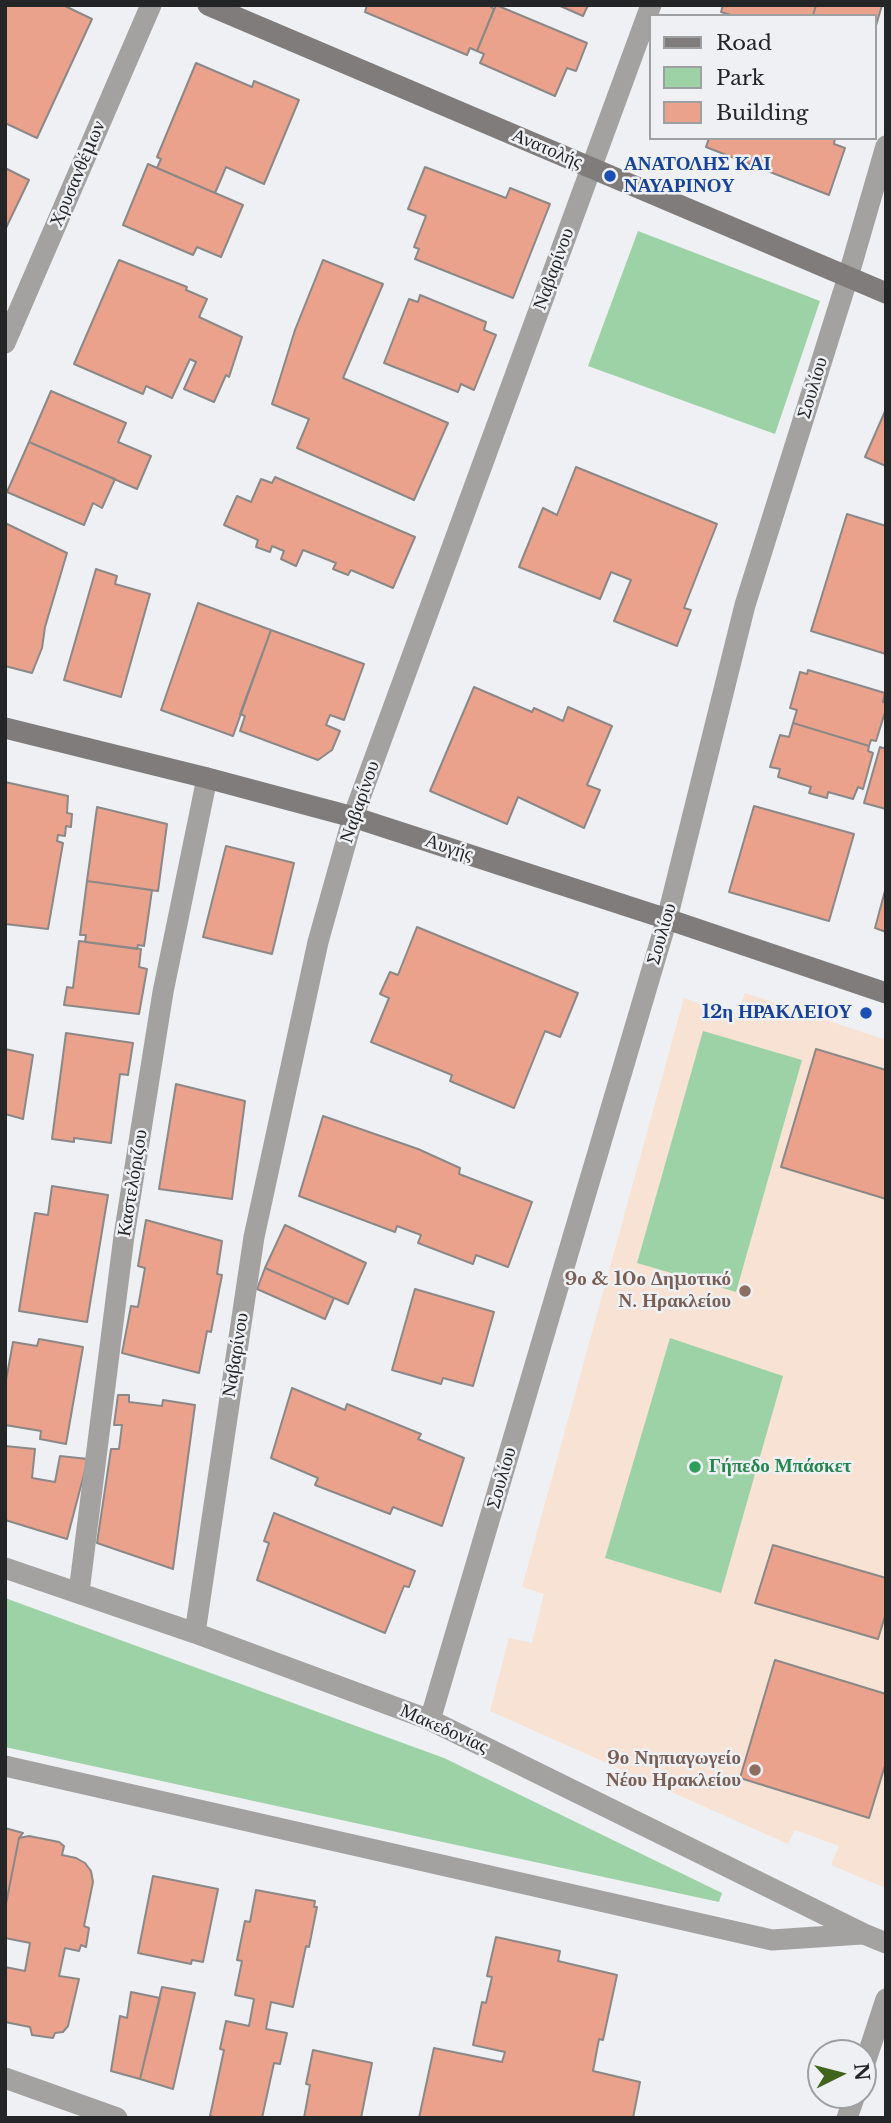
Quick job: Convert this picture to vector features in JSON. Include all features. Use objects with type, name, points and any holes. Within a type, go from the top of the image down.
[{"type":"street","name":"Χρυσανθέμων","points":[[5,343],[151,5]]},
{"type":"street","name":"Ανατολής","points":[[208,5],[886,293]]},
{"type":"street","name":"Ναβαρίνου","points":[[195,1633],[254,1237],[318,942],[354,817],[651,5]]},
{"type":"street","name":"Σουλίου","points":[[430,1720],[667,919],[745,605],[848,277],[886,146]]},
{"type":"street","name":"Αυγής","points":[[5,728],[354,817],[886,993]]},
{"type":"street","name":"Καστελόριζου","points":[[79,1592],[124,1236],[163,992],[207,778]]},
{"type":"street","name":"Μακεδονίας","points":[[5,1568],[195,1633],[430,1720],[886,1943]]},
{"type":"street","name":"Μακεδονίας","points":[[5,1766],[772,1940],[864,1934]]},
{"type":"street","points":[[873,2039],[886,1998]]},
{"type":"street","points":[[5,2078],[117,2118]]},
{"type":"shaded area","name":"9ο & 10ο Δημοτικό Ν. Ηρακλείου","points":[[745,993],[886,1040],[886,1888],[831,1865],[839,1846],[795,1830],[788,1844],[490,1711],[509,1638],[532,1643],[544,1594],[522,1587],[684,998],[736,1017]]},
{"type":"green space","points":[[638,231],[820,301],[775,434],[588,366]]},
{"type":"green space","points":[[703,1031],[802,1060],[736,1292],[637,1263]]},
{"type":"green space","name":"Γήπεδο Μπάσκετ","points":[[670,1338],[783,1376],[721,1593],[605,1558]]},
{"type":"green space","points":[[5,1598],[444,1758],[722,1893],[719,1902],[5,1747]]},
{"type":"building","points":[[5,5],[63,5],[92,19],[37,138],[5,123]]},
{"type":"building","points":[[367,5],[488,5],[494,9],[477,51],[470,48],[467,55],[365,12]]},
{"type":"building","points":[[496,5],[587,43],[576,71],[567,68],[555,96],[480,63],[484,54],[477,51]]},
{"type":"building","points":[[558,5],[588,5],[583,16]]},
{"type":"building","points":[[723,5],[816,5],[814,14],[721,12]]},
{"type":"building","points":[[816,5],[882,5],[877,22],[877,14],[813,14]]},
{"type":"building","points":[[196,63],[252,87],[254,81],[299,100],[264,184],[226,167],[215,193],[157,168],[161,159],[157,157]]},
{"type":"building","points":[[708,140],[835,140],[834,144],[845,148],[829,195],[706,147]]},
{"type":"building","points":[[148,164],[243,205],[221,257],[197,247],[193,255],[123,225]]},
{"type":"building","points":[[425,167],[506,198],[510,188],[550,204],[513,298],[415,259],[419,249],[414,247],[426,216],[408,209]]},
{"type":"building","points":[[5,168],[29,180],[5,230]]},
{"type":"building","points":[[119,260],[187,287],[186,290],[207,299],[199,317],[242,337],[229,377],[226,375],[214,402],[184,389],[196,362],[190,359],[172,398],[146,386],[143,394],[74,364]]},
{"type":"building","points":[[323,260],[383,284],[343,378],[448,423],[414,500],[297,448],[309,419],[272,404],[295,330]]},
{"type":"building","points":[[420,295],[486,322],[484,330],[496,335],[474,390],[461,384],[458,392],[384,363],[409,299],[418,302]]},
{"type":"building","points":[[51,391],[126,423],[118,442],[151,456],[137,489],[29,442]]},
{"type":"building","points":[[886,409],[886,466],[865,457]]},
{"type":"building","points":[[29,442],[115,479],[102,508],[93,503],[84,525],[7,492]]},
{"type":"building","points":[[576,467],[717,524],[684,608],[691,610],[677,646],[614,621],[631,580],[611,572],[600,599],[519,567],[543,508],[557,515]]},
{"type":"building","points":[[275,477],[415,537],[393,588],[351,570],[348,575],[333,569],[336,563],[303,550],[296,566],[281,559],[284,551],[272,546],[270,552],[256,547],[258,540],[224,525],[237,496],[251,502],[261,479],[272,483]]},
{"type":"building","points":[[847,514],[886,526],[886,654],[811,631]]},
{"type":"building","points":[[5,523],[67,553],[45,627],[42,648],[32,673],[5,666]]},
{"type":"building","points":[[96,569],[117,576],[115,584],[150,594],[121,697],[64,680]]},
{"type":"building","points":[[198,603],[271,630],[233,736],[161,710]]},
{"type":"building","points":[[271,630],[364,664],[344,720],[330,715],[326,725],[340,731],[332,750],[318,760],[240,731],[245,716],[240,714]]},
{"type":"building","points":[[808,670],[885,693],[883,702],[886,703],[886,709],[876,741],[871,740],[869,746],[793,723],[797,710],[790,708],[800,672],[807,674]]},
{"type":"building","points":[[474,687],[532,712],[534,708],[563,721],[568,707],[612,726],[587,785],[600,790],[584,828],[518,797],[507,824],[430,791]]},
{"type":"building","points":[[793,723],[869,746],[868,751],[873,753],[863,789],[858,787],[853,799],[828,792],[827,798],[809,793],[811,787],[778,777],[780,769],[770,767],[780,735],[789,737]]},
{"type":"building","points":[[880,747],[886,749],[886,809],[864,803]]},
{"type":"building","points":[[5,782],[68,796],[67,813],[72,814],[71,827],[66,826],[65,836],[58,835],[57,841],[63,843],[48,929],[5,924]]},
{"type":"building","points":[[754,806],[854,834],[829,921],[729,892]]},
{"type":"building","points":[[97,807],[167,824],[158,891],[87,881]]},
{"type":"building","points":[[226,846],[294,863],[272,954],[203,937]]},
{"type":"building","points":[[87,881],[152,890],[144,946],[138,945],[137,949],[85,942],[86,935],[80,935]]},
{"type":"building","points":[[886,887],[886,932],[875,928]]},
{"type":"building","points":[[417,927],[578,993],[560,1037],[545,1031],[514,1108],[450,1081],[452,1075],[371,1042],[389,998],[380,994],[390,972],[398,975]]},
{"type":"building","points":[[79,941],[141,949],[139,967],[147,969],[139,1014],[64,1005],[67,987],[73,988]]},
{"type":"building","points":[[66,1033],[133,1043],[128,1075],[120,1074],[111,1143],[74,1138],[74,1142],[52,1139]]},
{"type":"building","points":[[5,1049],[33,1055],[23,1119],[5,1114]]},
{"type":"building","points":[[816,1049],[886,1070],[886,1199],[781,1167]]},
{"type":"building","points":[[176,1084],[245,1101],[232,1199],[159,1189]]},
{"type":"building","points":[[323,1116],[418,1149],[460,1168],[459,1174],[532,1202],[508,1267],[476,1255],[473,1264],[418,1243],[421,1235],[397,1226],[395,1232],[299,1196]]},
{"type":"building","points":[[52,1186],[108,1195],[87,1322],[19,1311],[35,1213],[48,1215]]},
{"type":"building","points":[[146,1220],[222,1241],[217,1274],[222,1275],[211,1332],[207,1331],[199,1373],[122,1353],[131,1306],[138,1307],[145,1268],[138,1266]]},
{"type":"building","points":[[285,1225],[366,1263],[348,1304],[265,1268]]},
{"type":"building","points":[[265,1268],[334,1298],[325,1319],[257,1289]]},
{"type":"building","points":[[415,1289],[494,1312],[473,1386],[443,1378],[441,1384],[392,1370]]},
{"type":"building","points":[[39,1339],[83,1347],[66,1444],[40,1439],[41,1431],[5,1425],[5,1386],[13,1342],[37,1346]]},
{"type":"building","points":[[292,1388],[345,1410],[347,1404],[421,1434],[418,1439],[464,1458],[442,1526],[393,1507],[390,1514],[315,1485],[318,1478],[271,1458]]},
{"type":"building","points":[[118,1395],[129,1395],[129,1402],[162,1406],[163,1400],[195,1405],[173,1569],[97,1543],[111,1449],[119,1449],[122,1425],[114,1425]]},
{"type":"building","points":[[5,1446],[35,1449],[32,1478],[55,1482],[60,1456],[88,1459],[67,1539],[5,1520]]},
{"type":"building","points":[[274,1513],[415,1571],[409,1587],[404,1586],[385,1633],[257,1580],[269,1543],[264,1541]]},
{"type":"building","points":[[773,1545],[886,1578],[886,1613],[878,1639],[755,1603]]},
{"type":"building","points":[[775,1660],[886,1694],[886,1762],[869,1818],[740,1778]]},
{"type":"building","points":[[5,1828],[23,1833],[19,1838],[5,1909]]},
{"type":"building","points":[[29,1836],[59,1842],[64,1846],[62,1855],[85,1863],[91,1871],[93,1882],[84,1926],[89,1928],[86,1947],[81,1945],[79,1951],[65,1948],[59,1976],[79,1979],[68,2026],[63,2032],[55,2033],[53,2038],[32,2035],[30,2027],[5,2022],[5,1967],[25,1971],[30,1943],[5,1938],[5,1909],[19,1838]]},
{"type":"building","points":[[153,1876],[218,1889],[203,1962],[192,1960],[191,1964],[138,1953]]},
{"type":"building","points":[[256,1890],[315,1901],[314,1907],[317,1907],[293,2007],[271,2002],[266,2029],[287,2033],[280,2064],[274,2063],[262,2118],[219,2118],[210,2116],[224,2050],[220,2049],[226,2021],[249,2026],[254,1999],[235,1995],[242,1961],[237,1960],[245,1921],[250,1922]]},
{"type":"building","points":[[496,1937],[560,1951],[558,1961],[617,1975],[603,2040],[599,2039],[593,2071],[640,2082],[633,2118],[419,2118],[434,2048],[502,2062],[505,2052],[473,2045],[482,2002],[486,2003],[492,1977],[487,1976]]},
{"type":"building","points":[[162,1987],[195,1993],[173,2089],[140,2079]]},
{"type":"building","points":[[131,1992],[160,1998],[140,2079],[111,2071],[120,2016],[127,2018]]},
{"type":"building","points":[[313,2050],[372,2063],[361,2118],[304,2118],[310,2085],[306,2084]]},
{"type":"place","name":"ΑΝΑΤΟΛΗΣ ΚΑΙ ΝΑΥΑΡΙΝΟΥ","points":[[610,176]]},
{"type":"place","name":"12η ΗΡΑΚΛΕΙΟΥ","points":[[866,1013]]},
{"type":"place","name":"9ο & 10ο Δημοτικό Ν. Ηρακλείου","points":[[745,1291]]},
{"type":"place","name":"Γήπεδο Μπάσκετ","points":[[695,1467]]},
{"type":"place","name":"9ο Νηπιαγωγείο Νέου Ηρακλείου","points":[[755,1770]]}]
